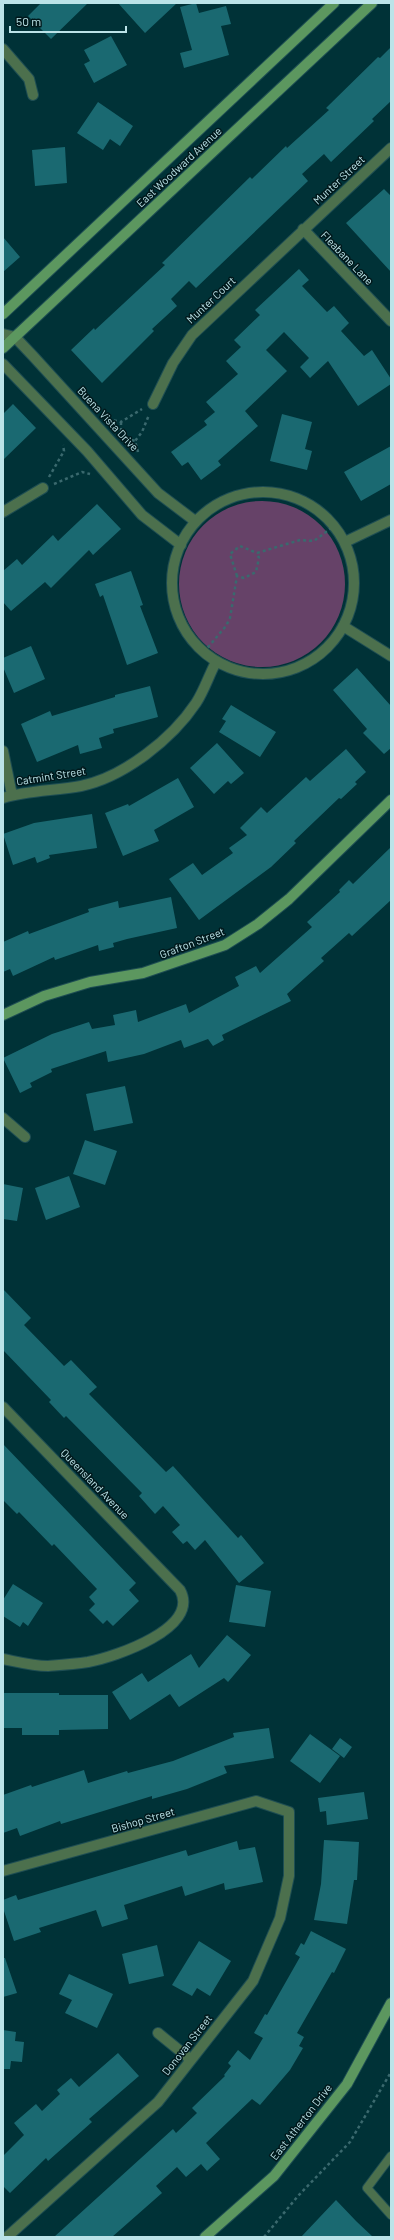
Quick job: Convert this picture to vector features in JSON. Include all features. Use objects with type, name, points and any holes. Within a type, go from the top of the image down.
[{"type":"street","name":"East Woodward Avenue","points":[[3,314],[334,3]]},
{"type":"street","name":"East Woodward Avenue","points":[[3,348],[372,3]]},
{"type":"street","points":[[3,49],[29,79],[34,95]]},
{"type":"street","name":"Munter Street","points":[[303,229],[391,148]]},
{"type":"street","name":"Fleabane Lane","points":[[303,229],[391,321]]},
{"type":"street","name":"Munter Court","points":[[154,404],[173,363],[192,335],[303,229]]},
{"type":"street","points":[[3,334],[15,337]]},
{"type":"street","name":"Buena Vista Drive","points":[[15,337],[98,425],[158,494],[195,521]]},
{"type":"street","points":[[3,364],[103,468],[142,515],[181,545]]},
{"type":"street","points":[[3,512],[43,488]]},
{"type":"street","points":[[269,491],[294,496],[311,504],[325,514],[334,526],[345,542],[351,558],[355,581],[351,608],[344,626],[322,652],[301,666],[283,672],[255,674],[237,671],[216,662],[194,644],[182,627],[172,600],[171,582],[175,555],[195,521],[223,500],[244,493],[269,491]]},
{"type":"street","points":[[345,542],[391,520]]},
{"type":"street","points":[[344,626],[391,656]]},
{"type":"street","name":"Catmint Street","points":[[7,797],[21,792],[82,786],[118,772],[144,756],[174,730],[197,703],[216,662]]},
{"type":"street","points":[[3,751],[7,797]]},
{"type":"street","name":"Grafton Street","points":[[3,1015],[44,996],[90,982],[143,973],[188,959],[225,945],[258,924],[289,899],[391,800]]},
{"type":"street","points":[[3,1118],[25,1137]]},
{"type":"street","name":"Queensland Avenue","points":[[3,1406],[169,1579],[184,1597],[183,1609],[174,1623],[161,1633],[131,1649],[88,1662],[47,1666],[3,1659]]},
{"type":"street","name":"Bishop Street","points":[[3,1871],[256,1801],[289,1812]]},
{"type":"street","name":"Donovan Street","points":[[6,2237],[158,2102],[253,1980],[280,1918],[289,1876],[289,1812]]},
{"type":"street","name":"East Atherton Drive","points":[[205,2237],[274,2176],[284,2164],[347,2084],[391,2004]]},
{"type":"street","points":[[158,2032],[190,2059]]},
{"type":"lane","points":[[391,2156],[368,2188],[391,2215]]},
{"type":"path","points":[[98,425],[106,419],[120,422],[154,404]]},
{"type":"path","points":[[135,441],[142,432],[154,404]]},
{"type":"path","points":[[43,488],[64,451],[63,438],[68,432]]},
{"type":"path","points":[[121,437],[135,441]]},
{"type":"path","points":[[130,461],[138,453],[138,448],[135,441]]},
{"type":"path","points":[[43,488],[82,472],[92,475],[103,468]]},
{"type":"path","points":[[204,652],[226,626],[230,618],[237,576],[230,554],[240,546],[257,553],[300,540],[314,541],[334,526]]},
{"type":"path","points":[[237,576],[244,578],[256,572],[259,558],[257,553]]},
{"type":"path","points":[[264,2237],[298,2196],[350,2142],[391,2072]]},
{"type":"shaded area","points":[[254,501],[270,501],[294,507],[321,525],[339,552],[344,568],[344,600],[339,616],[321,643],[308,653],[286,664],[270,667],[254,667],[230,661],[209,648],[198,637],[185,616],[182,608],[179,592],[179,576],[185,552],[198,531],[209,520],[230,507],[238,504]]},
{"type":"building","points":[[41,3],[88,3],[51,39],[28,16]]},
{"type":"building","points":[[118,3],[177,3],[145,33]]},
{"type":"building","points":[[196,3],[199,13],[226,6],[231,24],[221,26],[229,55],[184,68],[180,53],[192,50],[180,7]]},
{"type":"building","points":[[111,36],[127,65],[94,83],[84,64],[90,61],[84,50]]},
{"type":"building","points":[[391,47],[391,101],[372,119],[374,121],[331,162],[324,154],[302,174],[308,181],[196,288],[189,281],[171,299],[177,306],[152,329],[154,331],[102,383],[71,350],[94,328],[95,330],[165,265],[162,263],[250,177],[252,179],[286,146],[287,148],[329,110],[326,108],[378,57],[380,58]]},
{"type":"building","points":[[98,102],[133,126],[120,146],[110,139],[103,150],[77,133]]},
{"type":"building","points":[[65,147],[67,183],[35,186],[32,150]]},
{"type":"building","points":[[384,189],[391,196],[391,272],[346,223]]},
{"type":"building","points":[[3,237],[20,257],[3,272]]},
{"type":"building","points":[[299,269],[309,280],[302,286],[327,312],[334,306],[349,323],[341,331],[364,356],[372,350],[391,379],[391,384],[358,406],[328,361],[310,378],[300,367],[309,358],[284,332],[266,350],[287,371],[245,411],[258,426],[218,461],[221,465],[201,480],[188,462],[182,466],[171,452],[207,425],[204,421],[215,412],[206,402],[238,374],[226,361],[241,347],[234,340],[260,315],[255,310]]},
{"type":"building","points":[[13,404],[36,428],[3,460],[3,414]]},
{"type":"building","points":[[282,414],[312,422],[305,449],[312,451],[307,470],[270,461]]},
{"type":"building","points":[[391,446],[391,484],[361,501],[344,472]]},
{"type":"building","points":[[97,504],[121,529],[93,555],[89,550],[51,588],[45,582],[11,611],[3,602],[3,571],[17,559],[22,565],[53,535],[58,541]]},
{"type":"building","points":[[131,571],[143,605],[140,606],[158,653],[127,665],[103,595],[100,597],[95,584]]},
{"type":"building","points":[[31,646],[45,679],[14,693],[3,667],[3,658]]},
{"type":"building","points":[[357,668],[391,706],[391,748],[384,754],[363,733],[367,729],[333,690]]},
{"type":"building","points":[[150,686],[158,717],[113,729],[114,733],[99,738],[102,748],[80,754],[78,745],[37,762],[21,724],[50,711],[52,716],[115,697],[115,695]]},
{"type":"building","points":[[231,705],[276,732],[260,757],[219,732],[226,721],[222,719]]},
{"type":"building","points":[[217,743],[244,773],[231,784],[228,781],[214,794],[190,768]]},
{"type":"building","points":[[346,749],[366,772],[355,782],[357,784],[341,799],[339,798],[294,841],[296,843],[271,867],[199,920],[169,879],[193,863],[202,875],[233,853],[229,848],[247,835],[240,828],[261,807],[267,813],[306,777],[310,781]]},
{"type":"building","points":[[178,778],[194,807],[154,830],[159,841],[123,856],[105,813],[128,804],[129,806]]},
{"type":"building","points":[[92,814],[97,848],[49,855],[50,858],[37,863],[35,857],[13,865],[3,834],[34,823]]},
{"type":"building","points":[[391,847],[391,900],[352,936],[349,933],[321,958],[324,961],[287,994],[291,1001],[222,1035],[224,1040],[213,1046],[208,1039],[184,1048],[181,1040],[144,1054],[108,1062],[106,1051],[51,1069],[52,1072],[30,1083],[32,1087],[20,1093],[3,1058],[52,1034],[89,1022],[92,1029],[115,1025],[113,1015],[136,1010],[138,1022],[186,1004],[189,1013],[239,986],[235,977],[256,966],[260,973],[312,927],[307,922],[340,892],[339,890],[349,880],[353,884]]},
{"type":"building","points":[[171,897],[177,928],[113,943],[114,947],[99,951],[98,945],[55,960],[54,957],[13,976],[10,969],[3,972],[3,942],[28,931],[29,934],[89,912],[88,909],[118,901],[119,908]]},
{"type":"building","points":[[125,1086],[133,1123],[94,1131],[86,1094]]},
{"type":"building","points":[[85,1140],[117,1151],[105,1185],[73,1174]]},
{"type":"building","points":[[69,1176],[80,1207],[46,1220],[35,1188]]},
{"type":"building","points":[[3,1184],[23,1188],[17,1221],[3,1219]]},
{"type":"building","points":[[3,1289],[31,1318],[24,1325],[64,1366],[71,1360],[97,1387],[89,1394],[166,1472],[173,1466],[238,1538],[241,1535],[264,1563],[239,1583],[205,1540],[195,1550],[187,1541],[183,1544],[172,1532],[180,1525],[163,1506],[155,1514],[139,1496],[142,1493],[66,1416],[64,1418],[49,1402],[51,1400],[3,1350]]},
{"type":"building","points":[[3,1444],[136,1583],[129,1590],[139,1601],[113,1626],[107,1620],[103,1624],[89,1610],[95,1604],[89,1597],[97,1589],[54,1544],[52,1546],[19,1512],[17,1514],[3,1500]]},
{"type":"building","points":[[13,1584],[43,1603],[28,1626],[23,1622],[20,1627],[3,1616],[3,1600]]},
{"type":"building","points":[[236,1585],[271,1591],[265,1627],[229,1622]]},
{"type":"building","points":[[227,1635],[251,1655],[228,1682],[224,1678],[179,1707],[170,1694],[130,1720],[112,1692],[142,1673],[148,1682],[191,1654],[199,1668]]},
{"type":"building","points":[[3,1693],[108,1695],[108,1729],[59,1730],[59,1735],[22,1735],[22,1728],[3,1728]]},
{"type":"building","points":[[269,1728],[274,1758],[224,1766],[227,1773],[187,1789],[152,1799],[152,1796],[61,1824],[60,1821],[20,1836],[17,1828],[3,1833],[3,1795],[31,1785],[32,1787],[84,1770],[88,1783],[127,1771],[128,1773],[173,1761],[234,1737],[233,1733]]},
{"type":"building","points":[[310,1734],[340,1756],[320,1783],[290,1761]]},
{"type":"building","points":[[340,1738],[352,1747],[344,1758],[332,1749]]},
{"type":"building","points":[[364,1792],[368,1819],[327,1825],[326,1811],[320,1812],[318,1798]]},
{"type":"building","points":[[324,1840],[359,1842],[357,1880],[354,1880],[347,1924],[314,1920],[321,1884]]},
{"type":"building","points":[[237,1841],[239,1850],[255,1847],[263,1882],[225,1890],[224,1883],[185,1896],[182,1886],[124,1905],[128,1919],[102,1927],[96,1910],[39,1928],[41,1932],[14,1941],[3,1908],[3,1900],[16,1895],[18,1900],[186,1850],[188,1856]]},
{"type":"building","points":[[311,1931],[346,1949],[334,1973],[332,1972],[297,2033],[304,2037],[299,2046],[303,2048],[290,2070],[260,2105],[252,2099],[206,2143],[220,2159],[207,2171],[201,2164],[186,2177],[177,2167],[156,2186],[162,2193],[112,2237],[54,2237],[173,2129],[176,2133],[197,2113],[192,2108],[225,2076],[224,2075],[231,2066],[228,2063],[238,2050],[250,2060],[263,2038],[254,2033],[265,2014],[267,2015],[300,1957],[295,1954],[301,1943],[304,1945]]},
{"type":"building","points":[[199,1941],[231,1961],[210,1996],[197,1988],[192,1996],[172,1985]]},
{"type":"building","points":[[157,1945],[164,1976],[129,1984],[122,1954]]},
{"type":"building","points":[[3,1958],[5,1958],[17,1993],[3,1997]]},
{"type":"building","points":[[69,1974],[113,1994],[97,2028],[65,2013],[72,2000],[59,1994]]},
{"type":"building","points":[[3,2030],[16,2032],[15,2041],[24,2042],[22,2062],[11,2061],[10,2069],[3,2069]]},
{"type":"building","points":[[118,2053],[139,2076],[89,2119],[92,2122],[48,2161],[46,2158],[10,2193],[3,2186],[3,2156],[24,2135],[14,2123],[36,2104],[42,2111],[60,2094],[57,2090],[71,2078],[79,2087]]},
{"type":"building","points":[[336,2200],[356,2221],[373,2237],[301,2237]]}]
